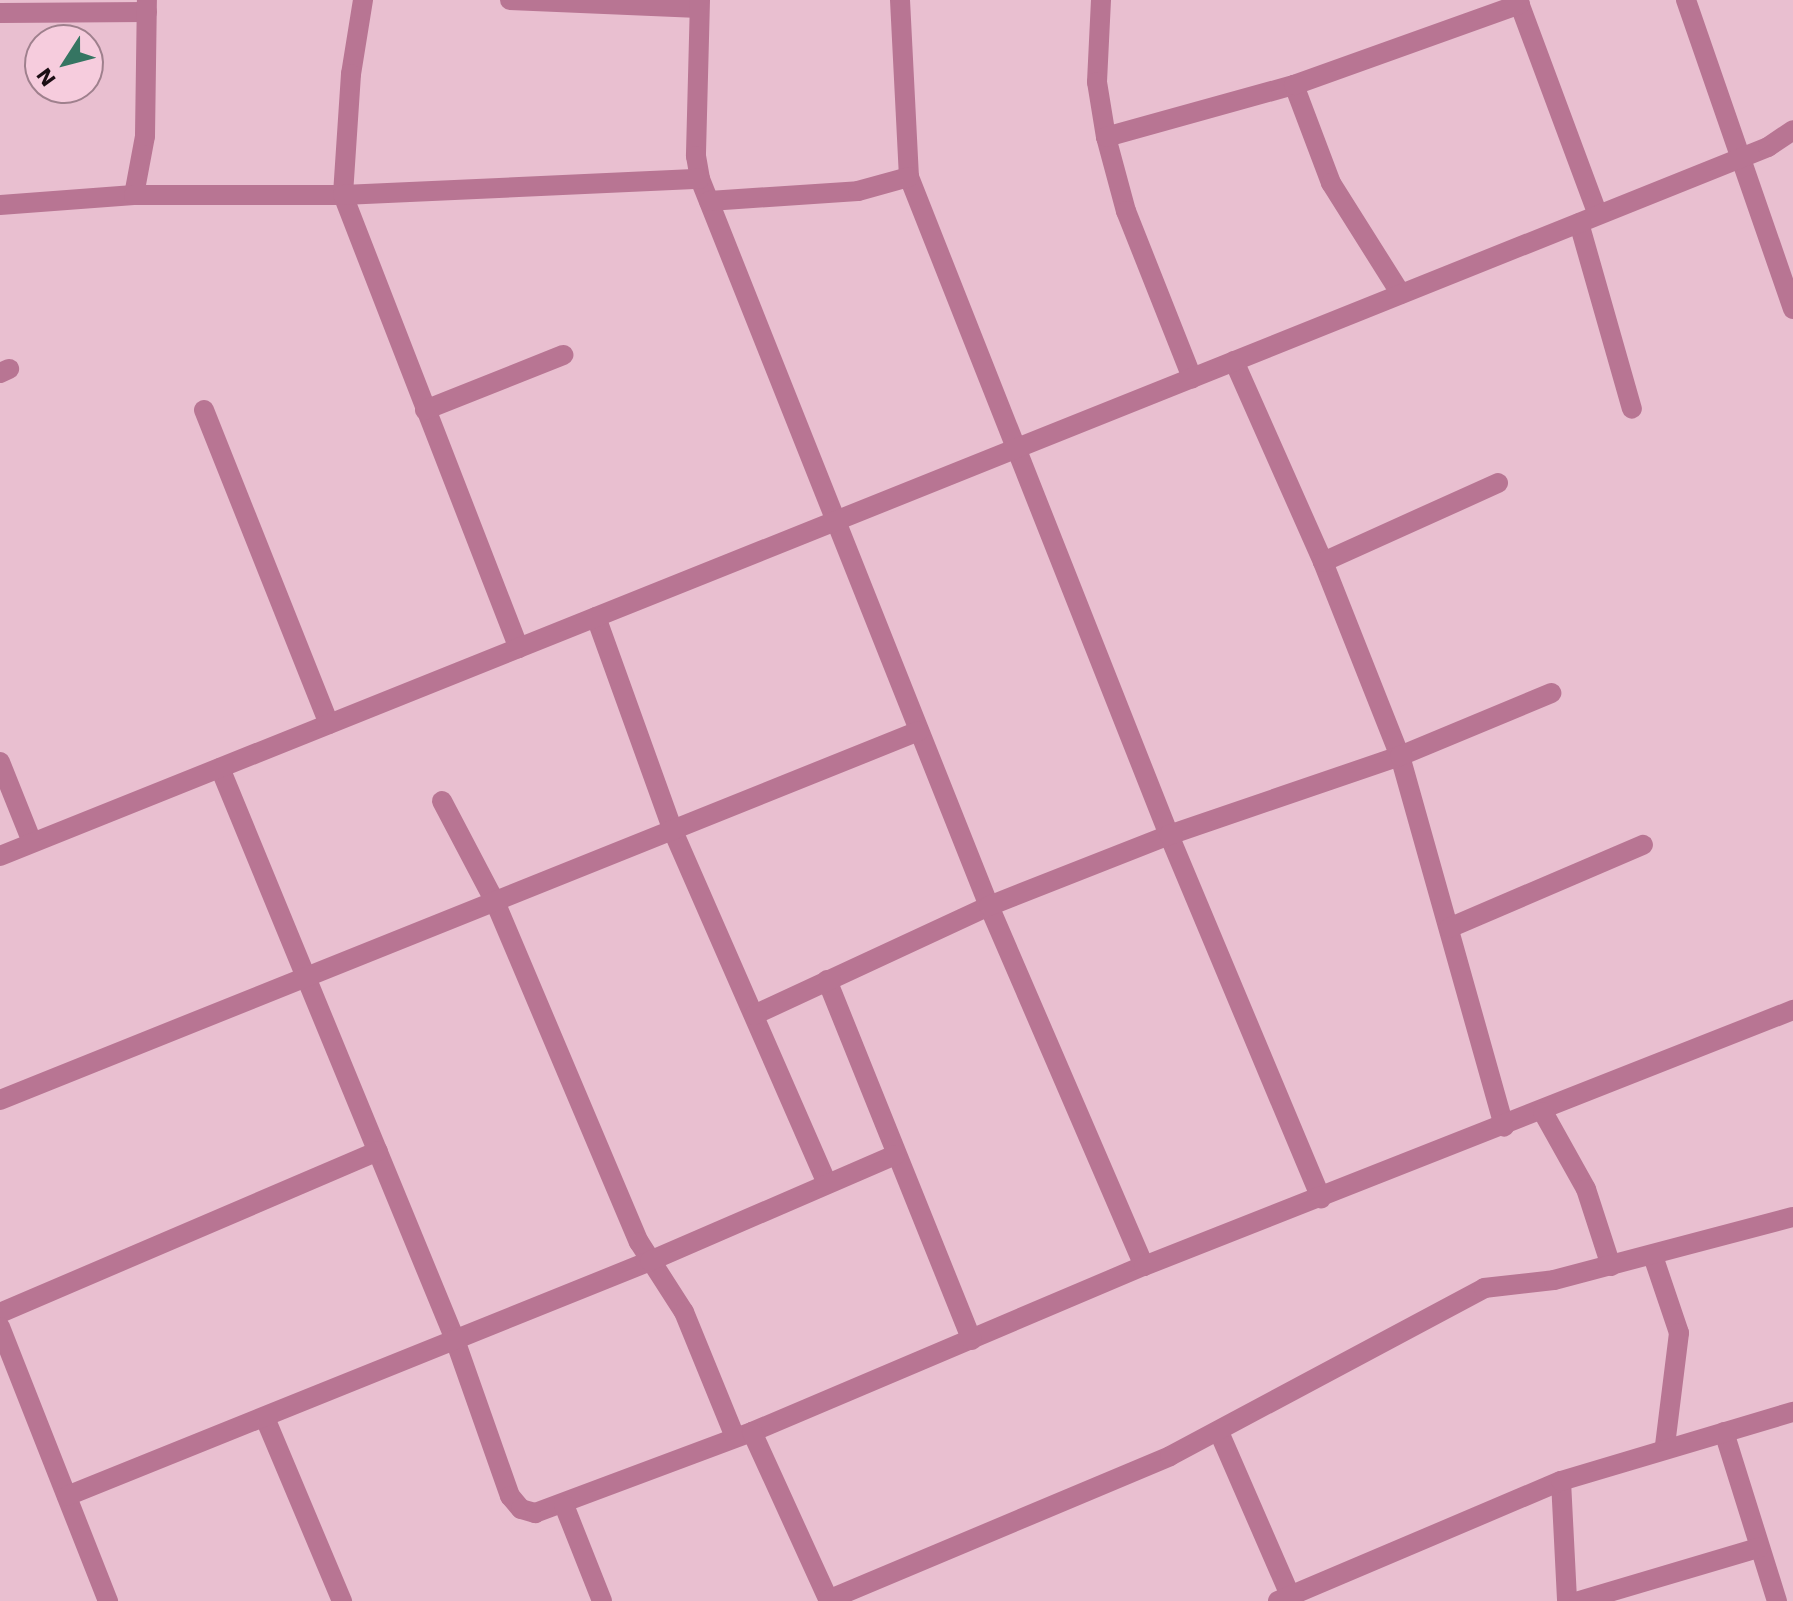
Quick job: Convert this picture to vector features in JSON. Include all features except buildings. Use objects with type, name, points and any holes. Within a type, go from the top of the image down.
[{"type":"street","points":[[363,0],[351,74],[343,195],[519,648]]},
{"type":"street","points":[[510,0],[700,4],[700,179],[989,906],[1144,1266]]},
{"type":"street","points":[[900,0],[909,177],[1169,835],[1321,1199]]},
{"type":"street","points":[[1101,0],[1097,82],[1106,137],[1126,211],[1192,378]]},
{"type":"street","points":[[1686,0],[1743,157],[1793,309]]},
{"type":"street","points":[[1106,137],[1294,85],[1519,2],[1588,219],[1632,409]]},
{"type":"street","points":[[0,13],[147,6],[145,136],[134,195]]},
{"type":"street","points":[[1294,85],[1331,183],[1401,294]]},
{"type":"street","points":[[0,856],[1743,157],[1793,130]]},
{"type":"street","points":[[709,201],[858,191],[909,177]]},
{"type":"street","points":[[0,205],[134,195],[343,195],[700,179]]},
{"type":"street","points":[[425,410],[563,355]]},
{"type":"street","points":[[1234,361],[1323,562],[1400,756],[1504,1127]]},
{"type":"street","points":[[204,410],[329,724]]},
{"type":"street","points":[[1323,562],[1498,483]]},
{"type":"street","points":[[596,617],[673,831],[826,1182]]},
{"type":"street","points":[[754,1015],[989,906],[1169,835],[1400,756],[1551,693]]},
{"type":"street","points":[[0,1100],[496,904],[919,731]]},
{"type":"street","points":[[0,762],[32,842]]},
{"type":"street","points":[[220,768],[454,1337],[510,1496],[521,1509],[535,1513],[564,1505],[744,1435],[1144,1266],[1543,1112],[1793,1010]]},
{"type":"street","points":[[442,801],[496,904],[650,1261],[684,1312],[828,1600],[1219,1432],[1484,1288],[1554,1280],[1793,1217]]},
{"type":"street","points":[[1449,928],[1643,845]]},
{"type":"street","points":[[827,980],[972,1340]]},
{"type":"street","points":[[1543,1112],[1586,1189],[1611,1266]]},
{"type":"street","points":[[0,1313],[378,1151]]},
{"type":"street","points":[[67,1496],[265,1418],[454,1337],[650,1261],[826,1182],[895,1155]]},
{"type":"street","points":[[1653,1256],[1679,1333],[1665,1446]]},
{"type":"street","points":[[0,1327],[108,1601]]},
{"type":"street","points":[[1219,1432],[1284,1598],[1561,1481],[1665,1446],[1793,1412]]},
{"type":"street","points":[[265,1418],[342,1601]]},
{"type":"street","points":[[1724,1432],[1777,1601]]},
{"type":"street","points":[[1561,1481],[1567,1601]]},
{"type":"street","points":[[564,1505],[602,1601]]},
{"type":"street","points":[[1579,1601],[1758,1548]]}]
